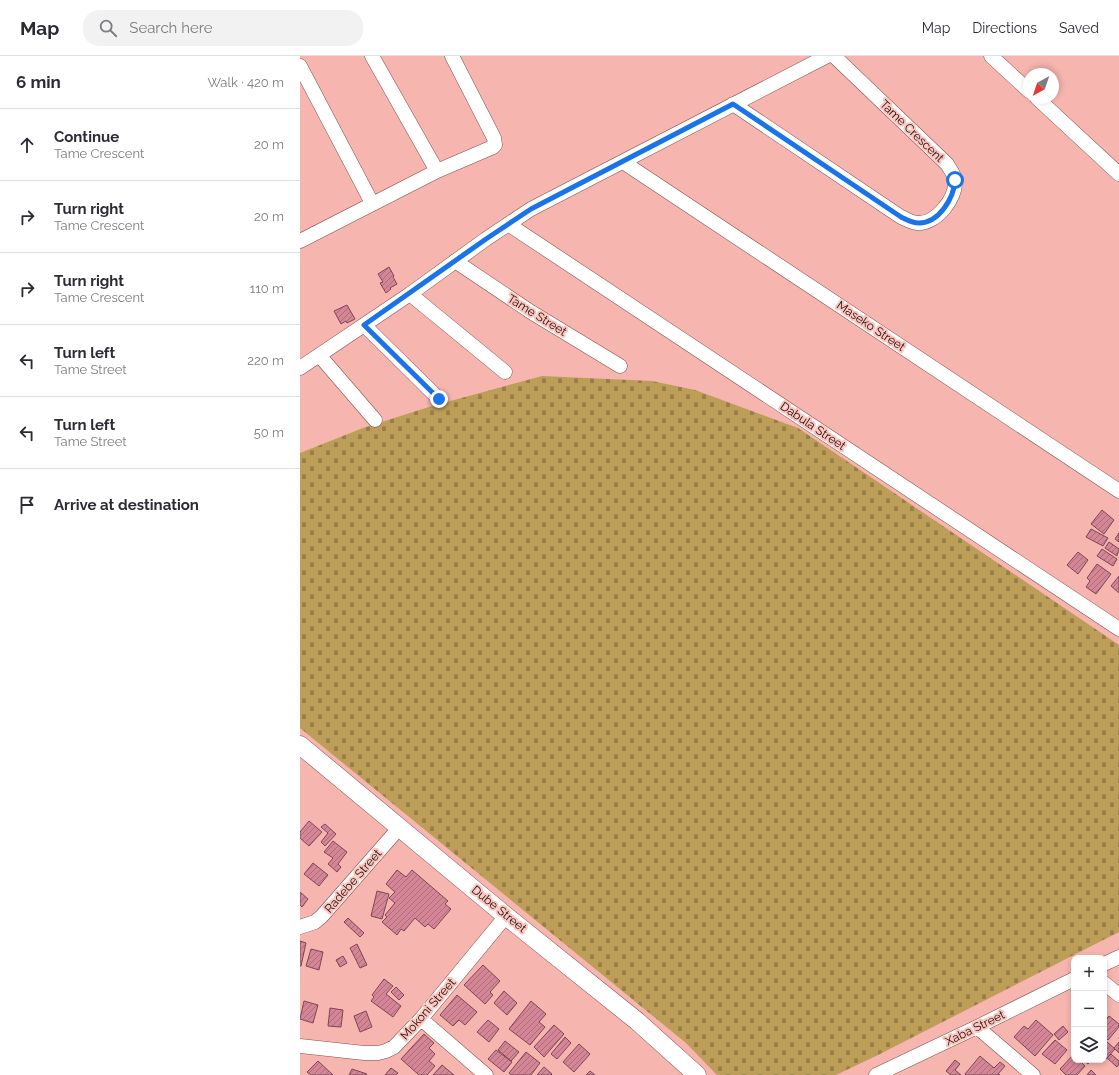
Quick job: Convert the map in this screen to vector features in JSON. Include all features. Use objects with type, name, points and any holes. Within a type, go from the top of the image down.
[{"type":"street","points":[[372,56],[437,171]]},
{"type":"street","points":[[300,241],[437,171],[489,150],[495,145],[494,138],[452,56]]},
{"type":"street","points":[[300,368],[410,294],[531,209],[827,56]]},
{"type":"street","name":"Tame Crescent","points":[[733,104],[901,217],[911,222],[918,223],[932,220],[940,214],[949,200],[954,188],[955,180],[953,173],[947,164],[834,56]]},
{"type":"street","points":[[991,56],[1023,85]]},
{"type":"street","points":[[300,66],[372,203]]},
{"type":"street","points":[[1043,104],[1119,174]]},
{"type":"street","name":"Maseko Street","points":[[623,162],[1119,491]]},
{"type":"street","name":"Dabula Street","points":[[508,224],[1119,629]]},
{"type":"street","name":"Tame Street","points":[[455,261],[531,312],[620,366]]},
{"type":"street","points":[[410,294],[504,372]]},
{"type":"street","points":[[364,325],[439,399]]},
{"type":"street","points":[[319,355],[375,420]]},
{"type":"street","name":"Dube Street","points":[[300,745],[506,916],[637,1021],[697,1075]]},
{"type":"street","name":"Radebe Street","points":[[300,927],[315,922],[322,916],[400,827]]},
{"type":"street","name":"Mokoni Street","points":[[300,1046],[364,1053],[378,1053],[394,1047],[421,1019],[506,916]]},
{"type":"street","points":[[1107,963],[1119,957]]},
{"type":"street","name":"Xaba Street","points":[[876,1075],[1071,980]]},
{"type":"street","points":[[1107,986],[1119,996]]},
{"type":"street","points":[[421,1019],[486,1075]]},
{"type":"street","points":[[977,1027],[1033,1075]]},
{"type":"green space","points":[[542,376],[652,381],[695,390],[798,428],[1119,645],[1119,932],[836,1075],[717,1075],[686,1043],[300,728],[300,453],[363,428],[432,406]]},
{"type":"building","points":[[389,267],[397,284],[390,288],[391,289],[386,293],[380,283],[383,282],[378,274]]},
{"type":"building","points":[[347,305],[355,319],[341,324],[334,311]]},
{"type":"building","points":[[1102,510],[1114,520],[1104,534],[1091,524]]},
{"type":"building","points":[[1091,529],[1108,538],[1103,546],[1086,537]]},
{"type":"building","points":[[1119,533],[1119,542],[1115,539]]},
{"type":"building","points":[[1109,542],[1119,549],[1117,556],[1105,548]]},
{"type":"building","points":[[1102,549],[1117,559],[1113,566],[1097,556]]},
{"type":"building","points":[[1078,552],[1088,560],[1078,574],[1067,565]]},
{"type":"building","points":[[1097,564],[1111,574],[1096,594],[1086,587],[1090,581],[1087,578]]},
{"type":"building","points":[[1119,576],[1119,593],[1111,586]]},
{"type":"building","points":[[309,821],[322,832],[309,846],[300,838],[300,832]]},
{"type":"building","points":[[325,824],[336,834],[325,846],[321,842],[328,833],[321,827]]},
{"type":"building","points":[[333,841],[347,852],[338,864],[341,867],[337,872],[328,864],[333,858],[324,852]]},
{"type":"building","points":[[313,863],[328,875],[319,886],[304,874]]},
{"type":"building","points":[[397,870],[406,877],[412,870],[448,901],[445,904],[451,909],[434,929],[428,924],[425,927],[415,918],[404,931],[401,929],[397,935],[382,922],[387,917],[385,915],[395,903],[389,898],[395,892],[386,884]]},
{"type":"building","points":[[377,891],[389,894],[382,919],[371,916]]},
{"type":"building","points":[[300,892],[308,899],[302,907],[300,905]]},
{"type":"building","points":[[348,918],[364,933],[360,937],[344,922]]},
{"type":"building","points":[[300,941],[306,943],[301,966],[300,966]]},
{"type":"building","points":[[357,944],[367,965],[360,968],[350,948]]},
{"type":"building","points":[[311,949],[323,952],[319,970],[306,966]]},
{"type":"building","points":[[343,956],[347,963],[340,967],[336,960]]},
{"type":"building","points":[[483,965],[500,981],[490,992],[493,995],[485,1004],[464,985]]},
{"type":"building","points":[[384,979],[393,986],[386,994],[401,1006],[393,1017],[371,1001],[374,997],[372,995]]},
{"type":"building","points":[[396,987],[404,995],[399,1000],[391,992]]},
{"type":"building","points":[[504,991],[517,1003],[507,1015],[494,1003]]},
{"type":"building","points":[[457,995],[477,1012],[465,1025],[459,1020],[453,1026],[440,1015]]},
{"type":"building","points":[[304,1001],[318,1005],[313,1023],[300,1019]]},
{"type":"building","points":[[531,1001],[546,1014],[539,1022],[545,1027],[530,1045],[509,1029]]},
{"type":"building","points":[[330,1008],[343,1010],[341,1027],[328,1026]]},
{"type":"building","points":[[366,1011],[372,1027],[360,1032],[354,1016]]},
{"type":"building","points":[[1109,1016],[1119,1024],[1119,1027],[1108,1040],[1107,1039],[1107,1018]]},
{"type":"building","points":[[488,1020],[499,1029],[489,1042],[477,1032]]},
{"type":"building","points":[[1036,1020],[1053,1035],[1035,1056],[1014,1037],[1024,1026],[1028,1029]]},
{"type":"building","points":[[554,1025],[564,1034],[544,1057],[534,1047]]},
{"type":"building","points":[[1063,1026],[1068,1032],[1059,1040],[1054,1034]]},
{"type":"building","points":[[424,1034],[434,1043],[429,1048],[435,1054],[429,1061],[435,1066],[427,1075],[419,1075],[401,1059]]},
{"type":"building","points":[[565,1037],[571,1043],[557,1059],[551,1054]]},
{"type":"building","points":[[1055,1040],[1067,1050],[1055,1064],[1042,1054]]},
{"type":"building","points":[[505,1041],[519,1052],[511,1061],[498,1050]]},
{"type":"building","points":[[1107,1042],[1115,1049],[1107,1058]]},
{"type":"building","points":[[1119,1042],[1119,1053],[1114,1048]]},
{"type":"building","points":[[579,1044],[590,1054],[574,1072],[563,1062]]},
{"type":"building","points":[[496,1050],[512,1062],[504,1072],[488,1059]]},
{"type":"building","points":[[526,1052],[540,1063],[531,1075],[511,1075],[509,1073]]},
{"type":"building","points":[[1111,1054],[1119,1061],[1117,1067],[1107,1058]]},
{"type":"building","points":[[980,1056],[994,1068],[1000,1062],[1005,1066],[998,1074],[1000,1075],[966,1075],[965,1074]]},
{"type":"building","points":[[1071,1057],[1071,1063],[1082,1063],[1085,1066],[1077,1075],[1066,1075],[1060,1069]]},
{"type":"building","points":[[955,1060],[960,1064],[955,1070],[961,1075],[951,1075],[946,1071]]},
{"type":"building","points":[[318,1061],[333,1075],[311,1075],[307,1072]]},
{"type":"building","points":[[442,1065],[454,1075],[433,1075]]},
{"type":"building","points":[[544,1067],[552,1074],[537,1075]]},
{"type":"building","points":[[391,1068],[398,1073],[396,1075],[385,1075]]},
{"type":"building","points":[[352,1069],[367,1074],[349,1075]]},
{"type":"building","points":[[1091,1070],[1096,1075],[1087,1075]]},
{"type":"building","points":[[590,1071],[595,1075],[586,1075]]},
{"type":"route","points":[[439,399],[364,325],[531,209],[733,104],[901,217],[911,222],[925,222],[932,220],[940,214],[949,200],[954,188],[955,180]]}]
